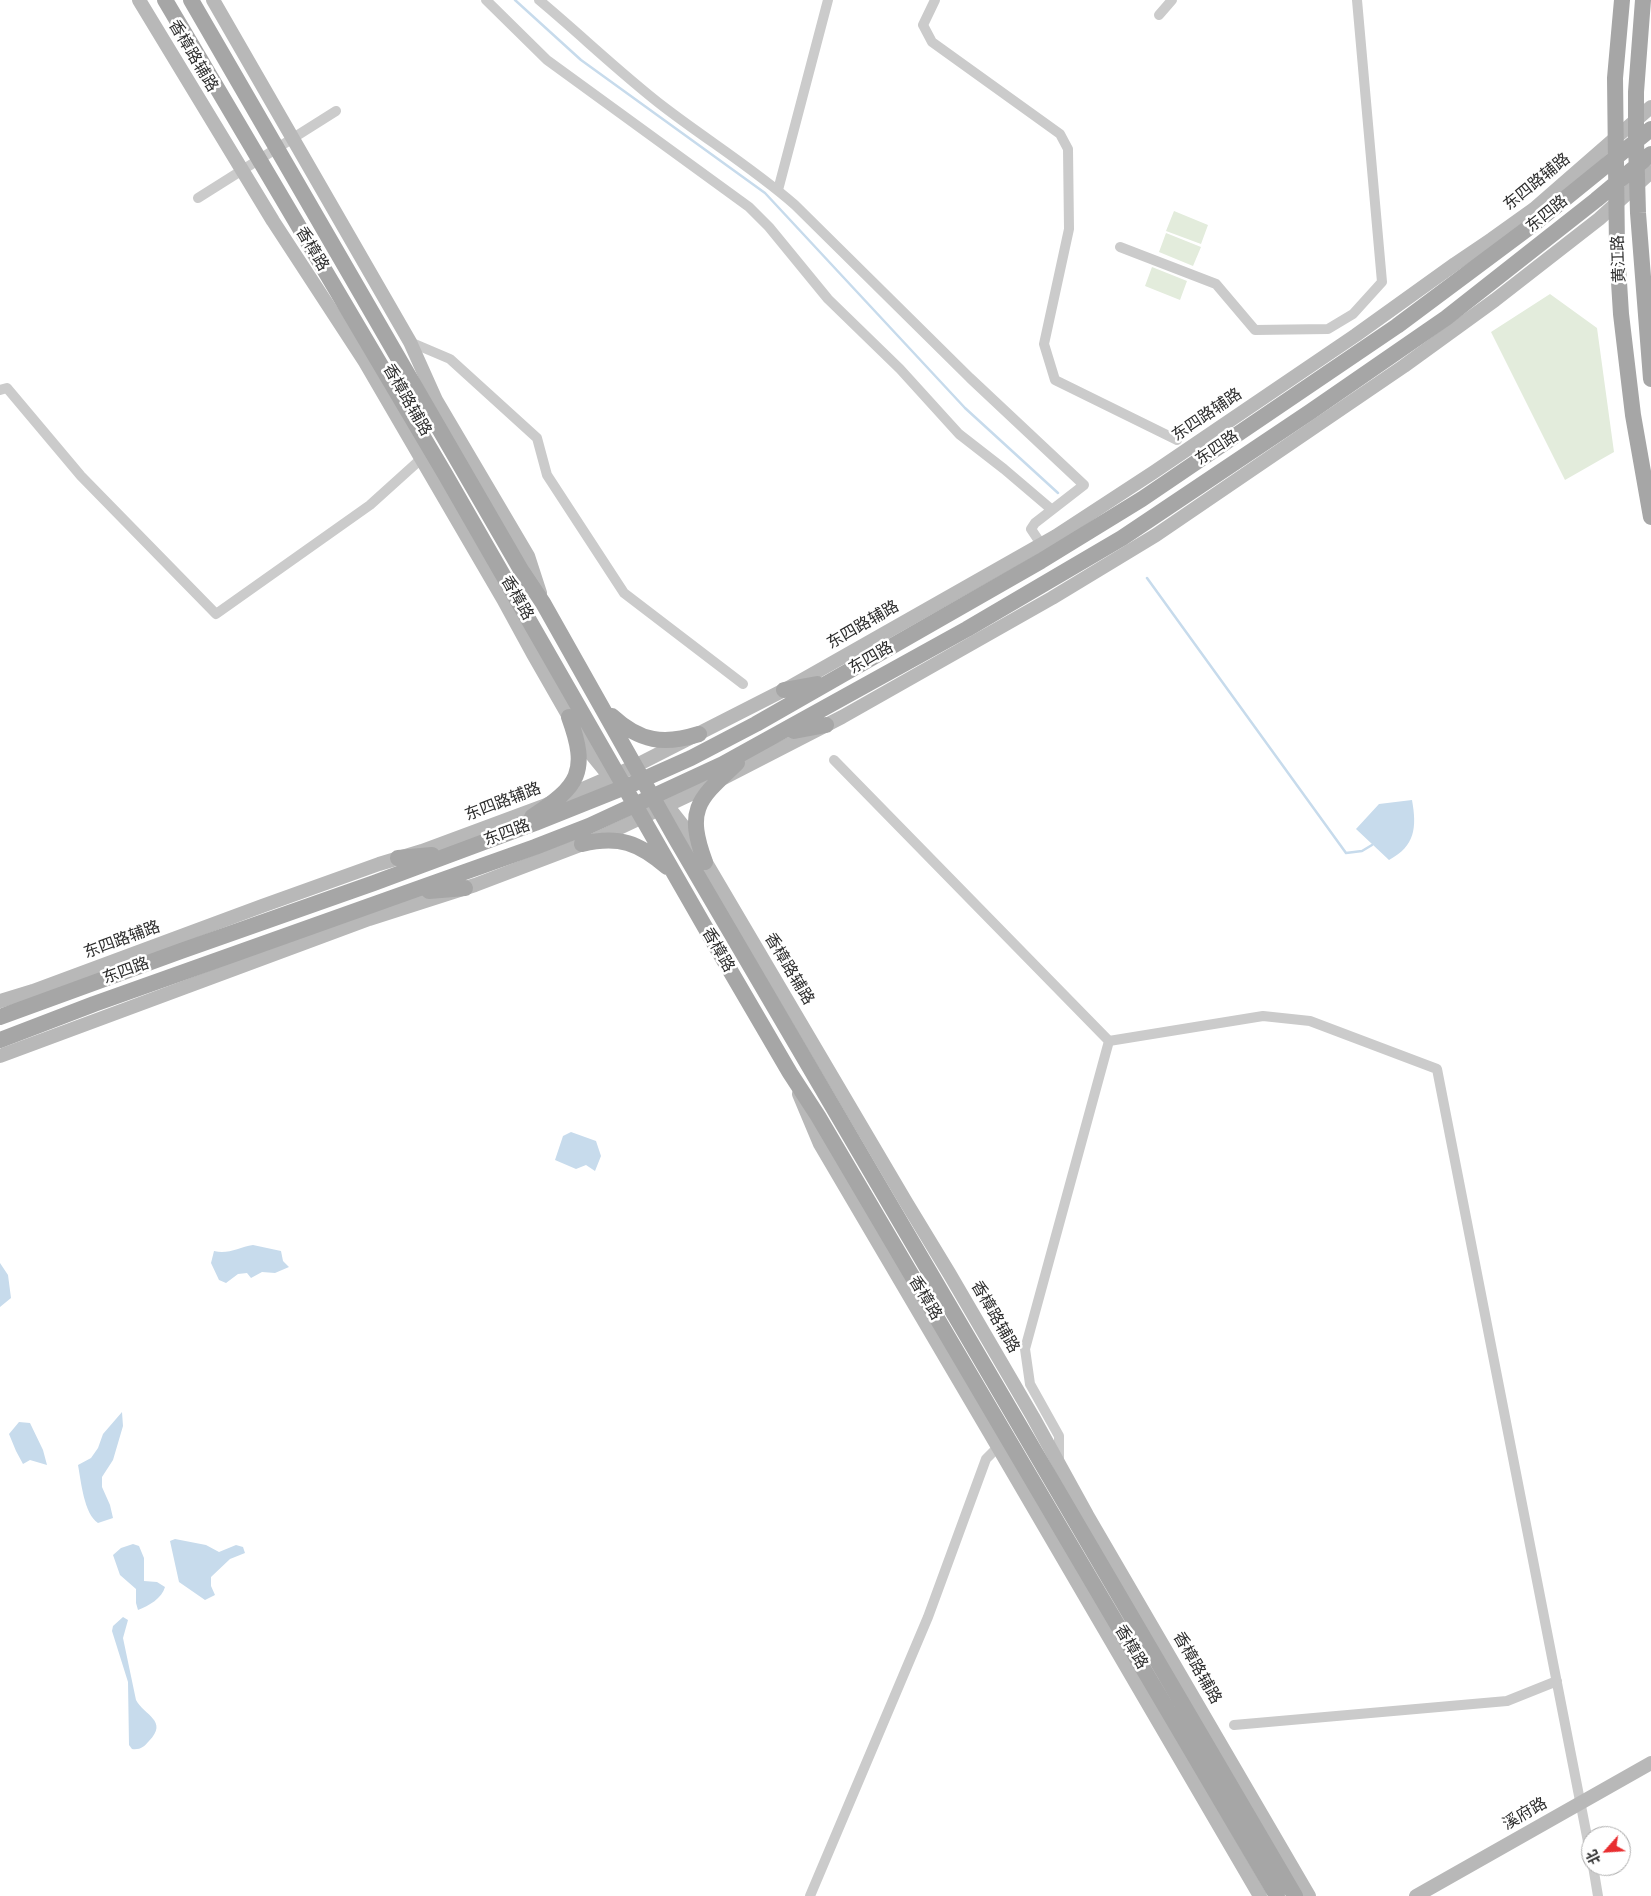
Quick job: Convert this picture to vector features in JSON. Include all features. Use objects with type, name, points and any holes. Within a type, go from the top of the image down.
[{"type":"main road","name":"香樟路","points":[[165,0],[450,482],[619,782],[1278,1896]]},
{"type":"main road","name":"香樟路","points":[[190,0],[521,570],[543,603],[660,802],[1295,1896]]},
{"type":"main road","name":"黄江路","points":[[1622,0],[1615,78],[1621,314],[1633,415],[1651,517]]},
{"type":"main road","name":"黄江路","points":[[1644,0],[1636,92],[1636,141],[1644,169],[1637,184],[1643,289],[1651,379]]},
{"type":"main road","name":"东四路","points":[[0,1017],[455,853],[504,834],[619,782],[691,758],[756,724],[1041,561],[1142,499],[1397,326],[1535,223],[1651,129]]},
{"type":"main road","name":"东四路","points":[[0,1040],[94,1004],[660,802],[755,746],[967,629],[1122,538],[1446,318],[1617,182],[1644,169],[1651,154]]},
{"type":"main road","points":[[784,690],[829,681]]},
{"type":"main road","points":[[598,699],[627,729],[644,737],[671,741],[699,734]]},
{"type":"main road","points":[[504,834],[555,801],[570,788],[576,779],[580,756],[569,717]]},
{"type":"main road","points":[[777,735],[826,725]]},
{"type":"main road","points":[[705,862],[697,837],[699,806],[704,796],[716,782],[755,746]]},
{"type":"main road","points":[[582,844],[609,839],[630,843],[649,853],[677,878]]},
{"type":"main road","points":[[398,858],[455,853]]},
{"type":"main road","points":[[407,893],[465,888]]},
{"type":"main road","points":[[1087,1515],[1103,1566]]},
{"type":"street","name":"香樟路辅路","points":[[139,0],[273,221],[365,362],[503,599],[588,750],[619,782]]},
{"type":"street","name":"香樟路","points":[[213,0],[410,342],[436,400],[528,556],[543,603]]},
{"type":"street","points":[[486,0],[547,60],[749,207],[769,227],[828,299],[900,369],[959,434],[1051,509]]},
{"type":"street","points":[[539,0],[615,67],[663,106],[778,190],[970,378],[1084,485],[1035,523],[1031,529],[1040,544]]},
{"type":"street","points":[[778,190],[828,0]]},
{"type":"street","points":[[936,0],[923,25],[932,42],[1060,134],[1068,150],[1069,228],[1044,344],[1055,380],[1177,440]]},
{"type":"street","points":[[1159,15],[1172,0]]},
{"type":"street","points":[[1120,247],[1216,284],[1255,330],[1328,329],[1353,314],[1382,282],[1357,0]]},
{"type":"street","name":"东四路辅路","points":[[642,774],[699,734],[784,690],[1040,544],[1154,472],[1356,336],[1455,264],[1492,240],[1534,208],[1651,107]]},
{"type":"street","points":[[198,198],[336,111]]},
{"type":"street","points":[[660,802],[716,782],[826,725],[1052,598],[1156,535],[1411,361],[1538,268],[1599,220],[1637,184]]},
{"type":"street","points":[[410,342],[450,359],[537,438],[547,475],[624,593],[743,684]]},
{"type":"street","points":[[0,390],[7,388],[81,476],[216,614],[370,505],[421,459]]},
{"type":"street","points":[[834,760],[1109,1041]]},
{"type":"street","name":"东四路辅路","points":[[0,1001],[51,985],[271,902],[431,848],[555,801],[619,782]]},
{"type":"street","name":"香樟路辅路","points":[[660,802],[688,832],[954,1281],[1087,1515],[1309,1896]]},
{"type":"street","points":[[0,1056],[582,844],[637,810]]},
{"type":"street","points":[[1109,1041],[1263,1016],[1310,1021],[1437,1068],[1585,1826]]},
{"type":"street","points":[[1060,1466],[1059,1436],[1030,1384],[1025,1349],[1109,1041]]},
{"type":"street","points":[[790,1073],[810,1126],[820,1144],[1260,1896]]},
{"type":"street","points":[[810,1896],[928,1617],[986,1459],[998,1447]]},
{"type":"street","points":[[1234,1725],[1507,1701],[1557,1681]]},
{"type":"street","name":"溪府路","points":[[1426,1896],[1651,1763]]},
{"type":"street","name":"溪府路","points":[[1416,1896],[1581,1805],[1651,1769]]},
{"type":"street","points":[[1595,1876],[1598,1896]]},
{"type":"green space","points":[[1174,211],[1208,225],[1201,244],[1166,231]]},
{"type":"green space","points":[[1166,233],[1201,247],[1193,266],[1159,252]]},
{"type":"green space","points":[[1152,267],[1187,281],[1180,300],[1145,286]]},
{"type":"green space","points":[[1550,294],[1597,328],[1614,452],[1565,480],[1491,332]]},
{"type":"water","points":[[1412,800],[1414,828],[1412,835],[1404,849],[1389,860],[1356,829],[1379,804]]},
{"type":"water","points":[[571,1132],[596,1141],[601,1156],[595,1171],[586,1165],[576,1169],[555,1160],[563,1136]]},
{"type":"water","points":[[253,1245],[281,1251],[283,1261],[289,1267],[275,1273],[262,1272],[251,1278],[247,1273],[238,1274],[226,1283],[219,1280],[211,1263],[214,1251],[229,1251]]},
{"type":"water","points":[[0,1263],[8,1275],[11,1298],[0,1307]]},
{"type":"water","points":[[122,1412],[123,1426],[113,1460],[102,1477],[102,1487],[110,1505],[113,1518],[98,1523],[93,1519],[86,1505],[78,1465],[91,1458],[98,1448],[103,1434]]},
{"type":"water","points":[[19,1422],[30,1423],[43,1450],[47,1465],[30,1460],[23,1464],[9,1434]]},
{"type":"water","points":[[175,1539],[206,1545],[219,1552],[236,1545],[243,1547],[245,1553],[230,1559],[211,1577],[211,1586],[215,1595],[205,1600],[179,1582],[170,1541]]},
{"type":"water","points":[[133,1544],[139,1546],[144,1558],[144,1581],[157,1582],[165,1587],[161,1595],[154,1601],[138,1610],[136,1589],[120,1575],[113,1555],[121,1548]]},
{"type":"water","points":[[123,1617],[128,1620],[123,1638],[136,1700],[156,1723],[157,1728],[155,1734],[147,1743],[142,1748],[137,1749],[132,1749],[129,1745],[128,1682],[112,1631],[113,1626]]},
{"type":"waterway","points":[[515,0],[581,60],[765,193],[965,408],[1058,493]]},
{"type":"waterway","points":[[1147,578],[1346,853],[1362,851],[1372,845]]}]
